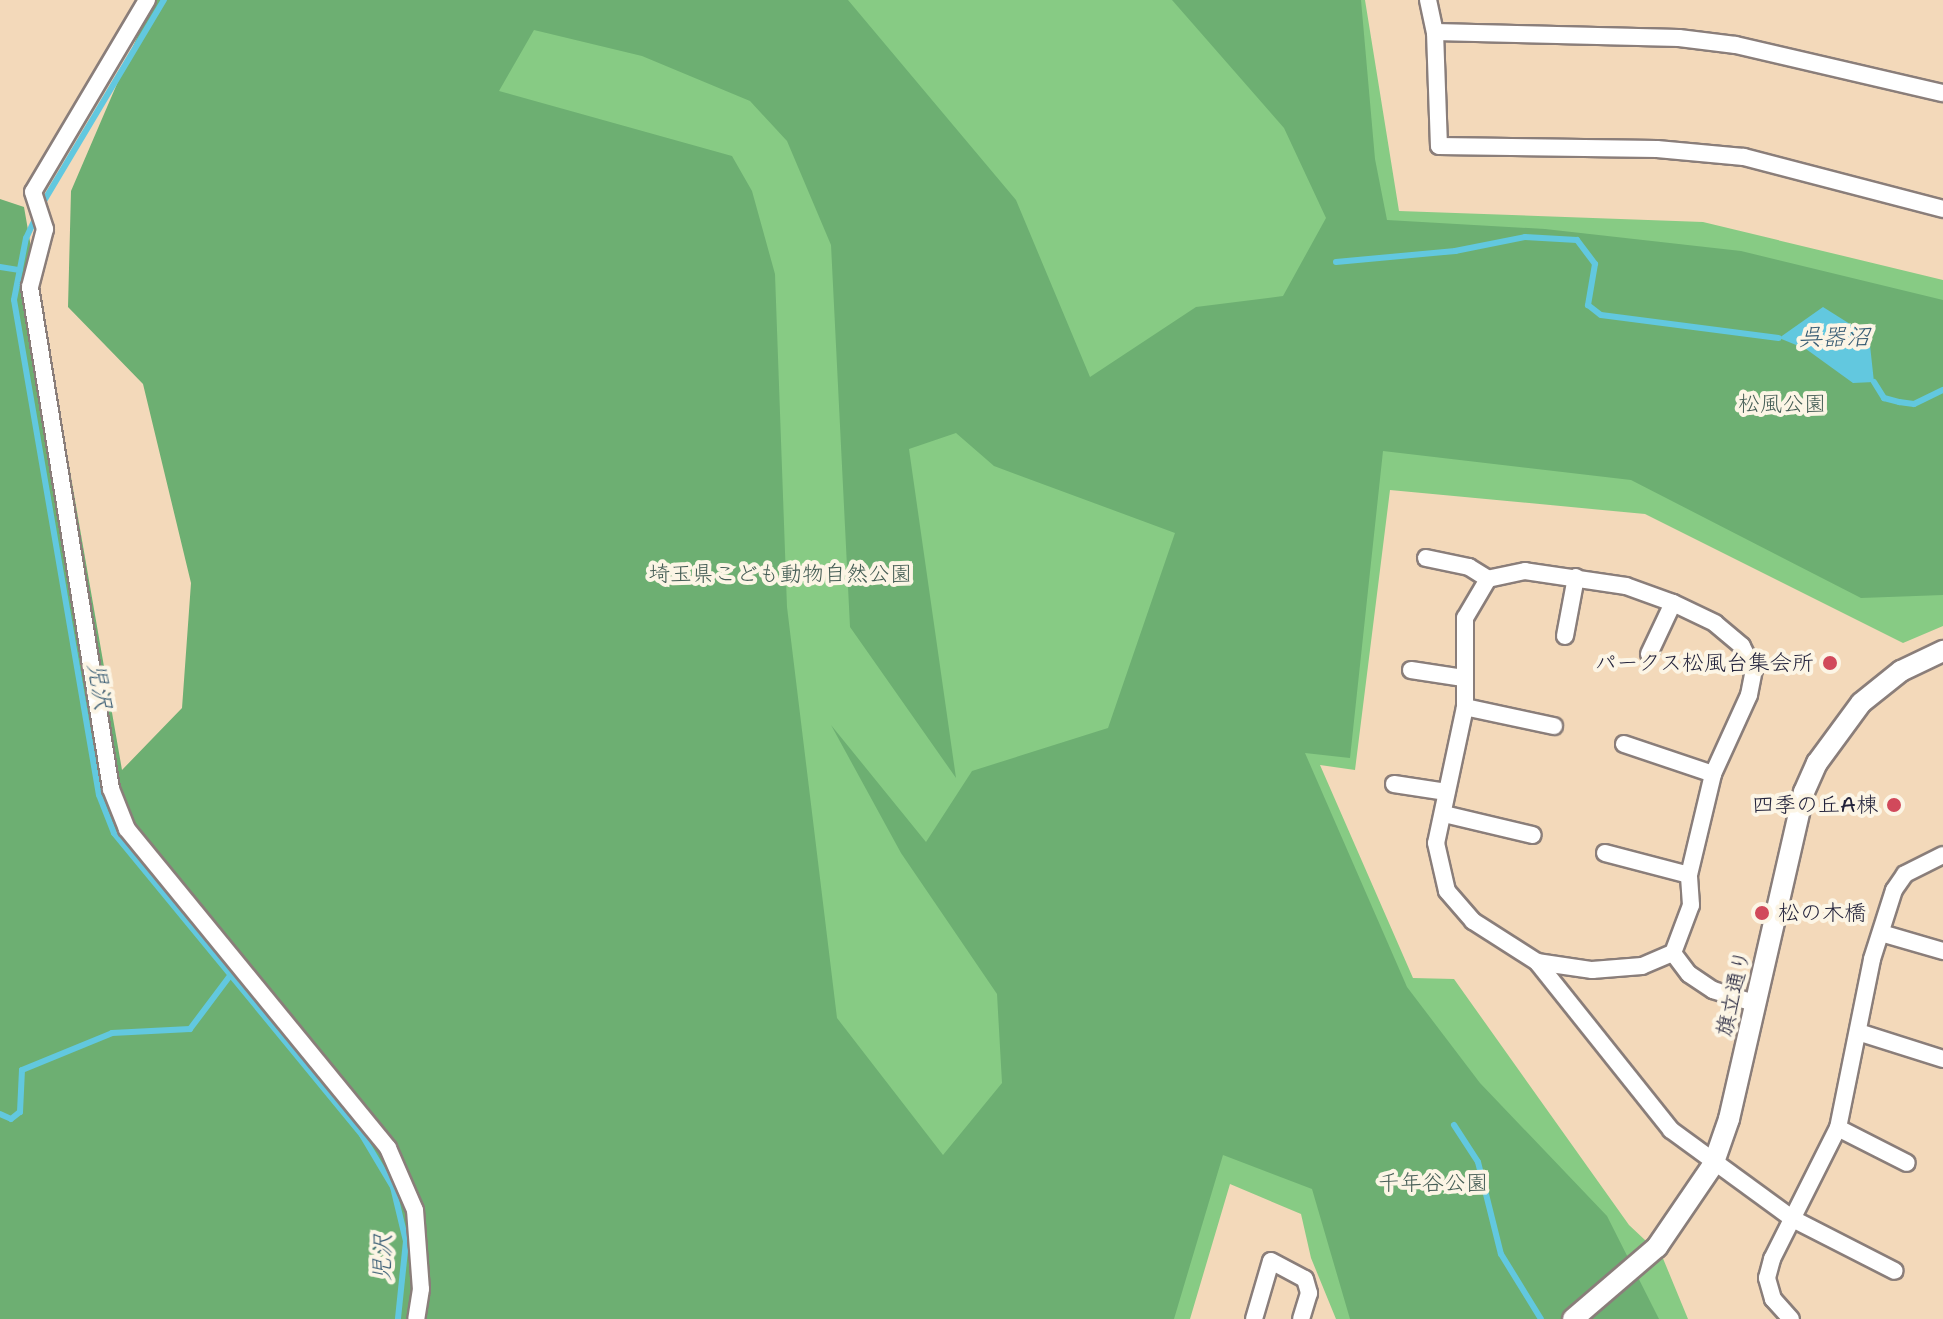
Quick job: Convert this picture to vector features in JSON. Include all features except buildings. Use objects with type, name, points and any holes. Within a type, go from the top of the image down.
[{"type":"street","points":[[147,0],[33,192],[45,229],[30,287],[111,789],[127,829],[388,1148],[415,1210],[421,1289],[416,1319]]},
{"type":"street","points":[[1428,0],[1435,32],[1439,146],[1657,149],[1744,157],[1943,209]]},
{"type":"street","points":[[1435,32],[1679,38],[1736,45],[1943,93]]},
{"type":"street","points":[[1426,558],[1469,567],[1488,579],[1525,571],[1626,586],[1673,603],[1733,638],[1754,670],[1749,695],[1713,774],[1689,875],[1691,905],[1673,953],[1642,966],[1605,969],[1537,962]]},
{"type":"street","points":[[1565,636],[1576,577]]},
{"type":"street","points":[[1488,579],[1465,618],[1465,707],[1436,843],[1447,891],[1473,921],[1537,962],[1648,1107],[1713,1165],[1793,1219],[1895,1271]]},
{"type":"street","points":[[1649,654],[1673,603]]},
{"type":"street","name":"旗立通り","points":[[1573,1319],[1657,1247],[1713,1165],[1804,792],[1817,763],[1861,703],[1901,671],[1943,651]]},
{"type":"street","points":[[1411,670],[1463,678]]},
{"type":"street","points":[[1465,707],[1554,726]]},
{"type":"street","points":[[1624,744],[1713,774]]},
{"type":"street","points":[[1394,784],[1446,792]]},
{"type":"street","points":[[1444,814],[1533,835]]},
{"type":"street","points":[[1605,853],[1689,875]]},
{"type":"street","points":[[1791,1319],[1773,1299],[1767,1278],[1838,1128],[1881,933],[1894,890],[1905,874],[1943,855]]},
{"type":"street","points":[[1881,933],[1943,951]]},
{"type":"street","points":[[1673,953],[1689,974],[1713,990],[1754,1003]]},
{"type":"street","points":[[1858,1032],[1943,1059]]},
{"type":"street","points":[[1838,1128],[1907,1163]]},
{"type":"street","points":[[1254,1319],[1271,1261],[1305,1279],[1309,1293],[1301,1319]]},
{"type":"green space","name":"埼玉県こども動物自然公園","points":[[153,0],[848,0],[1016,200],[1090,377],[1196,307],[1283,296],[1326,218],[1284,128],[1172,0],[1361,0],[1375,159],[1387,220],[1545,229],[1741,251],[1943,300],[1943,595],[1861,598],[1631,480],[1383,451],[1350,758],[1305,753],[1407,987],[1480,1083],[1607,1216],[1659,1319],[1350,1319],[1312,1189],[1223,1155],[1174,1319],[0,1319],[0,199],[24,207],[122,770],[182,708],[191,583],[143,384],[68,307],[71,191]],"holes":[[[534,30],[642,56],[750,101],[787,141],[831,245],[850,627],[956,778],[909,449],[956,433],[994,466],[1175,533],[1108,728],[972,771],[926,842],[831,725],[901,853],[997,994],[1002,1083],[943,1155],[837,1018],[787,607],[775,274],[752,191],[732,156],[499,91]]]},
{"type":"green space","name":"埼玉県こども動物自然公園","points":[[277,0],[1365,0],[1399,211],[1703,222],[1943,280],[1943,626],[1903,643],[1645,514],[1390,490],[1355,770],[1320,765],[1413,978],[1454,979],[1629,1225],[1662,1256],[1688,1319],[1336,1319],[1311,1258],[1301,1214],[1230,1184],[1190,1319],[423,1319],[208,584]]},
{"type":"water","name":"呉器沼","points":[[1823,307],[1869,336],[1874,382],[1853,383],[1806,349],[1779,338]]},
{"type":"waterway","name":"児沢","points":[[41,206],[164,0]]},
{"type":"waterway","name":"児沢","points":[[36,217],[26,238],[14,300],[99,795],[114,833],[362,1135],[393,1187],[406,1241],[398,1319]]},
{"type":"waterway","points":[[1336,262],[1455,251],[1525,237],[1577,240],[1595,264],[1588,305],[1601,315],[1779,338]]},
{"type":"waterway","points":[[0,267],[20,270]]},
{"type":"waterway","points":[[1874,382],[1884,398],[1914,404],[1943,390]]},
{"type":"waterway","points":[[0,1114],[11,1119],[20,1112],[22,1070],[112,1033],[190,1029],[229,977]]},
{"type":"waterway","points":[[1454,1125],[1478,1162],[1501,1254],[1541,1319]]},
{"type":"place","name":"パークス松風台集会所","points":[[1830,663]]},
{"type":"place","name":"四季の丘A棟","points":[[1894,805]]},
{"type":"place","name":"松の木橋","points":[[1762,913]]},
{"type":"park label","name":"松風公園","points":[[1782,404]]},
{"type":"park label","name":"千年谷公園","points":[[1433,1183]]}]
